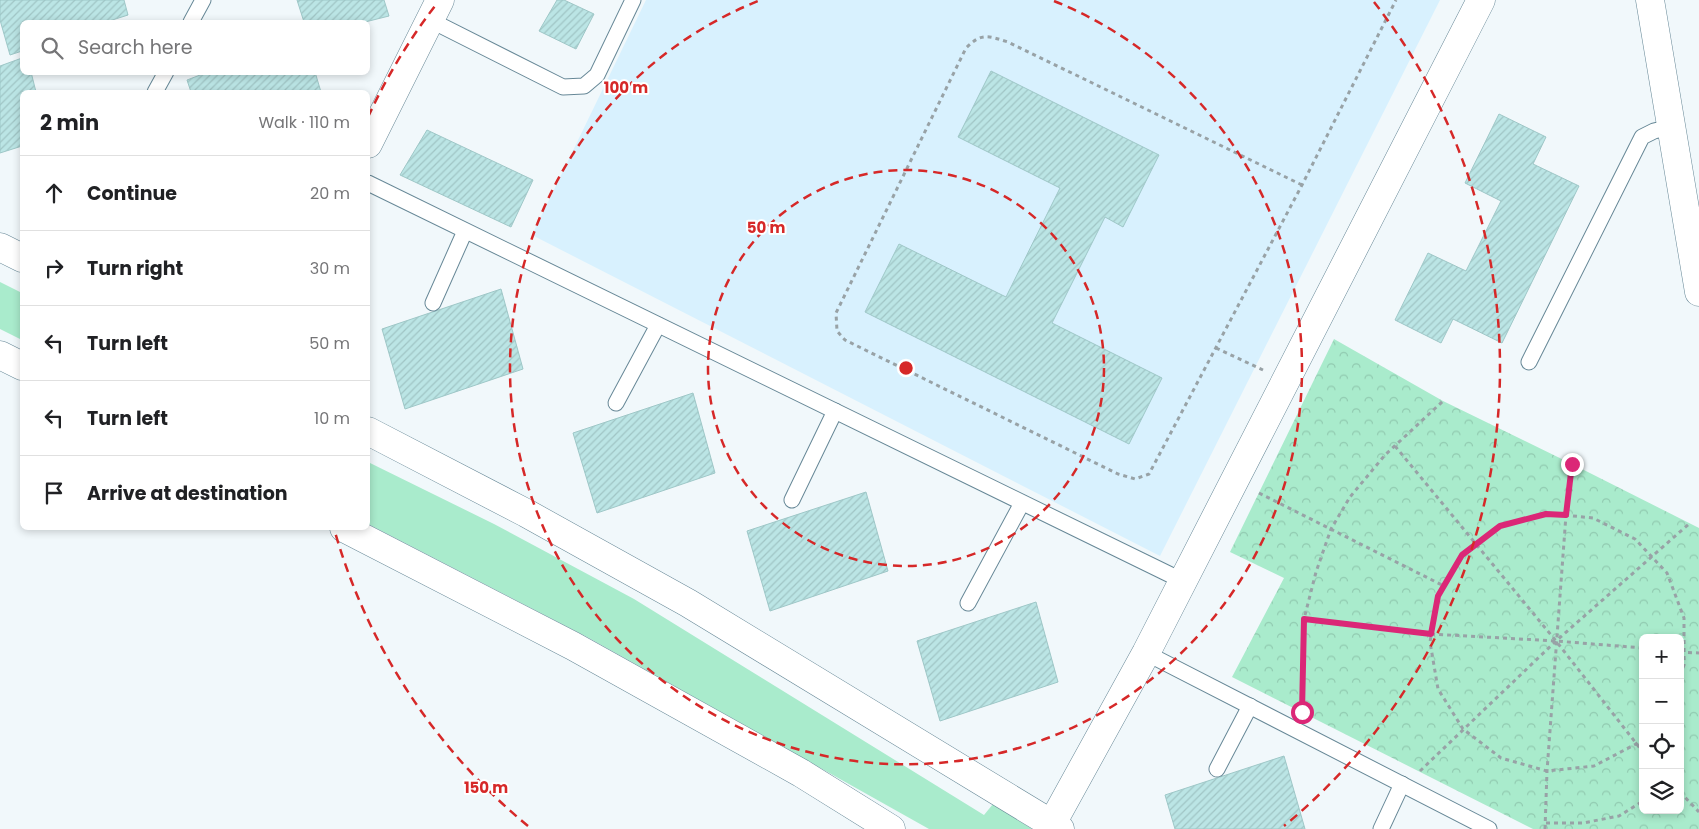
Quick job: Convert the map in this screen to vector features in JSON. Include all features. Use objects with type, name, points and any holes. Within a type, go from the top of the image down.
[{"type":"street","points":[[370,432],[526,512],[688,603],[1054,827],[1146,653],[1481,0]]},
{"type":"street","points":[[1650,0],[1699,292]]},
{"type":"street","points":[[370,140],[435,10]]},
{"type":"street","points":[[0,248],[20,257]]},
{"type":"street","points":[[0,355],[20,365]]},
{"type":"street","points":[[348,530],[573,646],[801,773],[890,829]]},
{"type":"lane","points":[[192,20],[202,0]]},
{"type":"lane","points":[[435,10],[563,87],[584,86],[597,75],[633,0]]},
{"type":"lane","points":[[156,90],[164,75]]},
{"type":"lane","points":[[1529,362],[1642,137],[1654,131],[1671,127]]},
{"type":"lane","points":[[370,185],[1183,581]]},
{"type":"lane","points":[[433,303],[464,231]]},
{"type":"lane","points":[[616,403],[658,325]]},
{"type":"lane","points":[[792,500],[835,411]]},
{"type":"lane","points":[[968,603],[1022,503]]},
{"type":"lane","points":[[1146,653],[1489,829]]},
{"type":"lane","points":[[1217,769],[1250,706]]},
{"type":"lane","points":[[1381,829],[1402,784]]},
{"type":"path","points":[[1302,186],[1008,42],[988,36],[976,38],[966,48],[836,313],[837,331],[845,340],[1118,474],[1135,479],[1149,474],[1302,186],[1396,0]]},
{"type":"path","points":[[1216,348],[1286,380]]},
{"type":"path","points":[[1302,712],[1304,619],[1316,572],[1331,529],[1350,497],[1385,455],[1443,401]]},
{"type":"path","points":[[1395,446],[1556,641],[1639,747]]},
{"type":"path","points":[[1545,829],[1556,641],[1572,464]]},
{"type":"path","points":[[1259,492],[1444,586]]},
{"type":"path","points":[[1639,741],[1594,766],[1547,771],[1501,758],[1463,729],[1438,689],[1430,642],[1438,596],[1462,555],[1500,526],[1546,514],[1593,518],[1635,539],[1667,573],[1684,618],[1684,634]]},
{"type":"path","points":[[1419,771],[1556,641],[1690,523]]},
{"type":"path","points":[[1304,619],[1431,634],[1639,648]]},
{"type":"path","points":[[1684,652],[1699,653]]},
{"type":"path","points":[[1684,796],[1699,812]]},
{"type":"path","points":[[1546,823],[1583,823],[1619,816],[1639,804]]},
{"type":"shaded area","points":[[646,0],[1440,0],[1160,556],[532,235]]},
{"type":"green space","points":[[0,282],[20,292],[20,339],[0,329]]},
{"type":"green space","points":[[1334,339],[1443,401],[1699,528],[1699,829],[1533,829],[1232,677],[1284,578],[1230,552]]},
{"type":"green space","points":[[370,463],[494,524],[634,599],[984,815],[993,804],[1032,829],[929,829],[587,637],[370,525]]},
{"type":"building","points":[[0,0],[124,0],[128,15],[112,20],[20,20],[20,52],[10,55],[0,20]]},
{"type":"building","points":[[297,0],[384,0],[389,16],[370,21],[303,20]]},
{"type":"building","points":[[557,0],[564,0],[594,14],[576,49],[539,31]]},
{"type":"building","points":[[20,59],[20,75],[32,75],[36,90],[20,90],[20,147],[0,153],[0,66]]},
{"type":"building","points":[[991,71],[1159,155],[1123,227],[1105,217],[1052,323],[1162,378],[1129,444],[865,312],[899,244],[1006,297],[1060,188],[958,137]]},
{"type":"building","points":[[200,75],[316,75],[320,90],[190,90],[187,80]]},
{"type":"building","points":[[1499,114],[1546,137],[1533,164],[1579,186],[1502,343],[1453,319],[1441,343],[1395,320],[1428,253],[1466,271],[1501,201],[1465,183]]},
{"type":"building","points":[[427,130],[533,180],[511,227],[400,175]]},
{"type":"building","points":[[501,289],[523,369],[405,409],[382,329]]},
{"type":"building","points":[[693,393],[715,473],[597,513],[573,433]]},
{"type":"building","points":[[866,492],[888,571],[770,611],[747,531]]},
{"type":"building","points":[[1036,602],[1058,682],[940,721],[917,641]]},
{"type":"building","points":[[1284,756],[1305,829],[1175,829],[1165,795]]},
{"type":"route","points":[[1302,712],[1304,619],[1431,634],[1438,596],[1462,555],[1500,526],[1546,514],[1566,515],[1572,464]]}]
